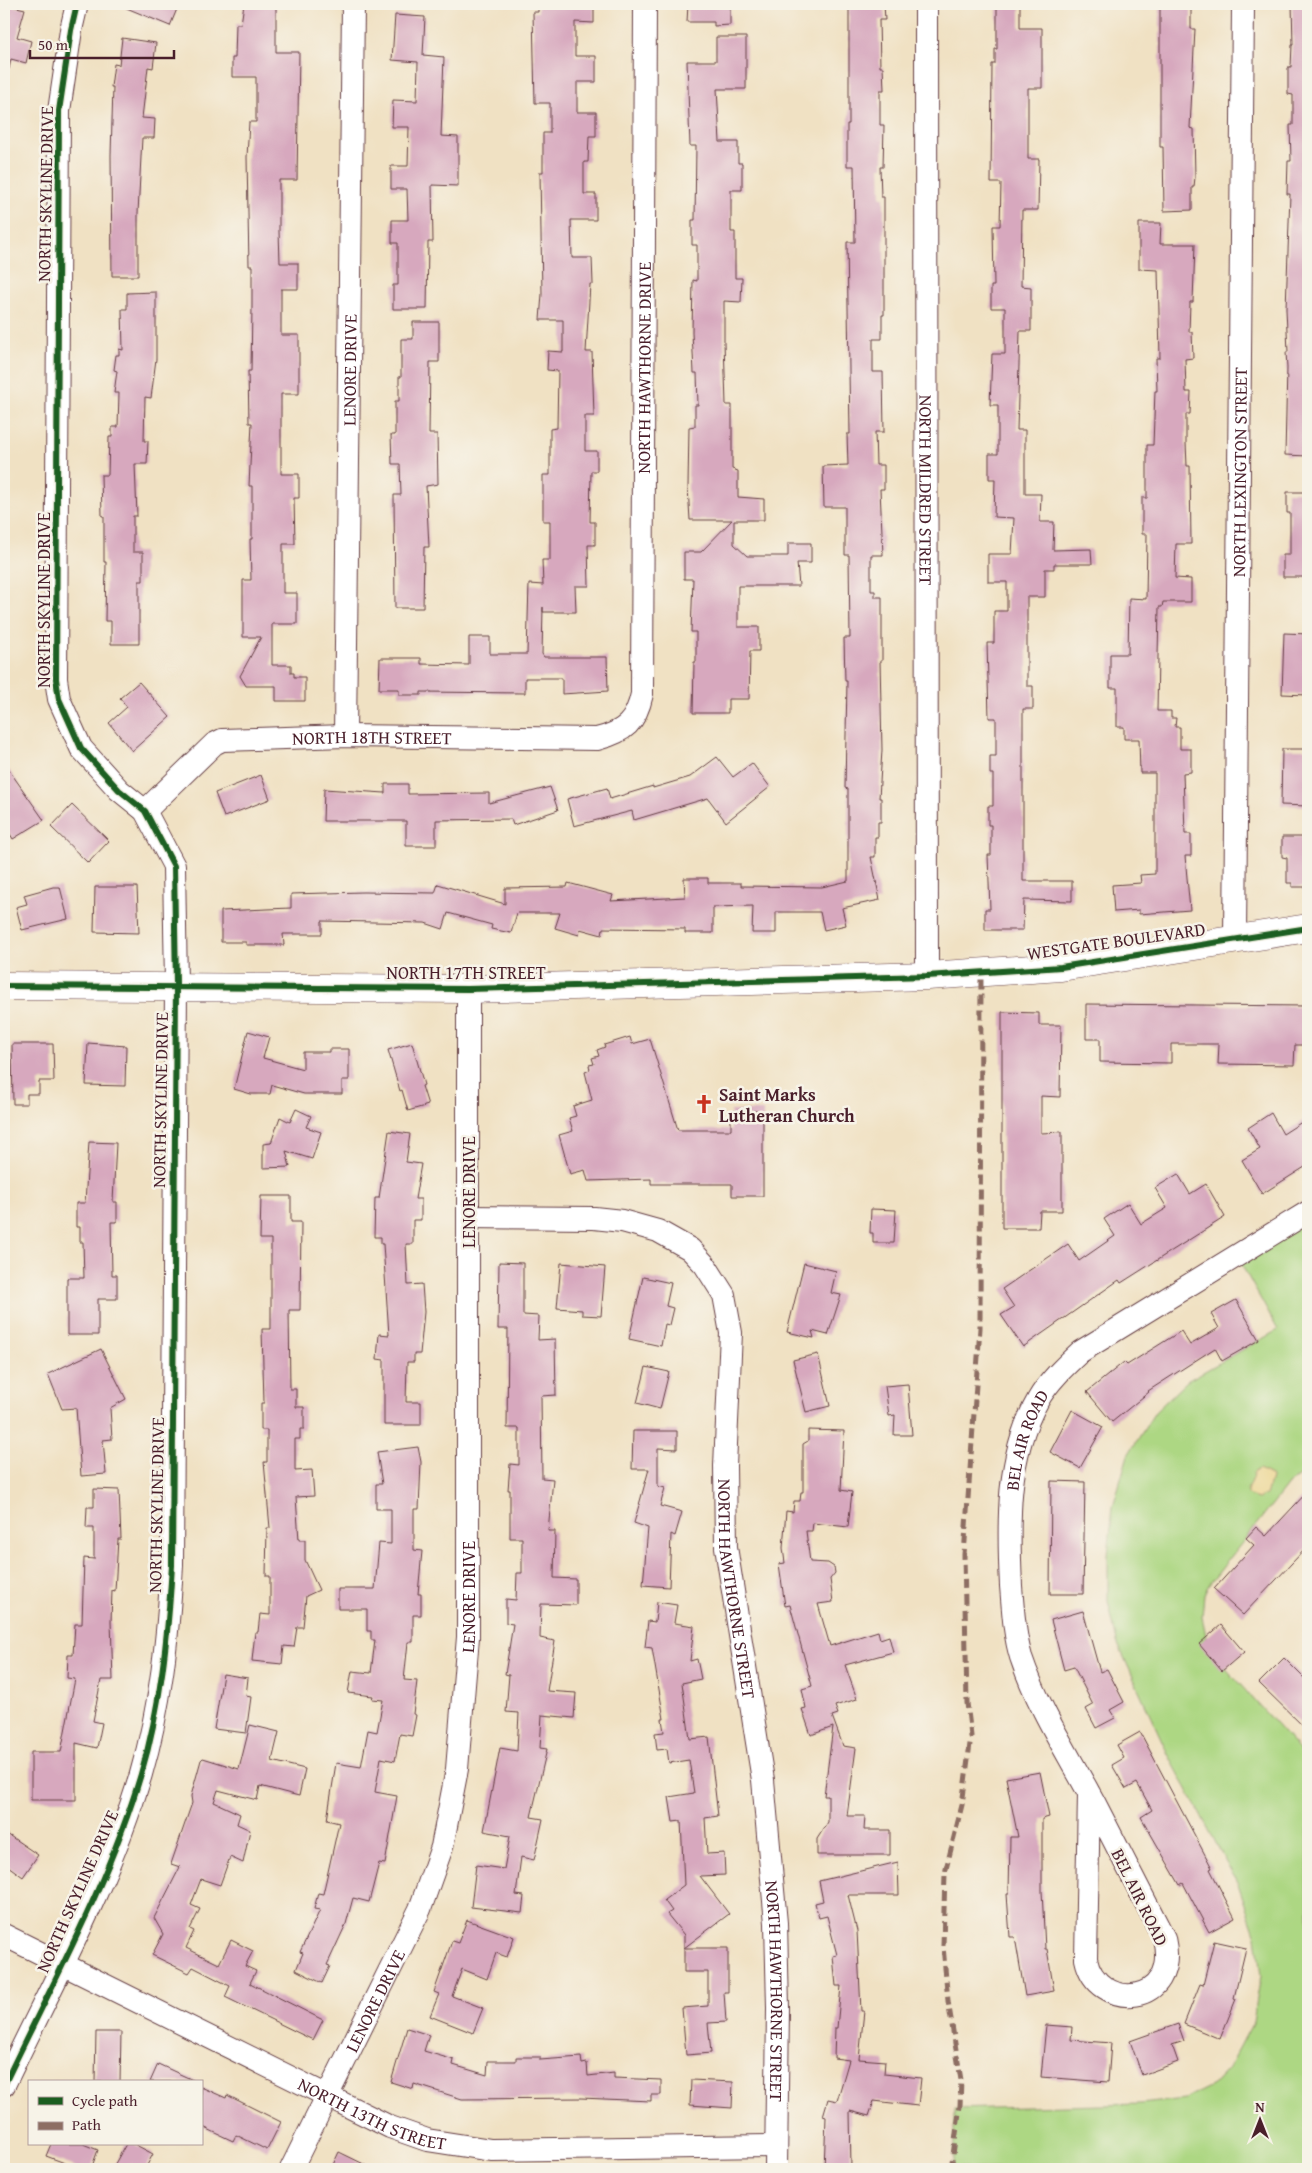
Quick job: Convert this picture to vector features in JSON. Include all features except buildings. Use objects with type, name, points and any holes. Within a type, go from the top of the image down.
[{"type":"street","name":"NORTH SKYLINE DRIVE","points":[[4,2085],[110,1861],[127,1815],[152,1732],[165,1650],[172,1565],[176,985],[174,866],[146,811],[119,790],[81,748],[58,699],[56,678],[59,111],[71,30],[77,4]]},
{"type":"street","name":"LENORE DRIVE","points":[[345,736],[353,4]]},
{"type":"street","name":"NORTH HAWTHORNE DRIVE","points":[[625,727],[638,712],[642,694],[645,4]]},
{"type":"street","name":"NORTH MILDRED STREET","points":[[926,4],[927,976]]},
{"type":"street","name":"NORTH LEXINGTON STREET","points":[[1235,940],[1243,4]]},
{"type":"street","name":"NORTH 18TH STREET","points":[[146,811],[214,744],[222,740],[345,736],[597,739],[612,735],[625,727]]},
{"type":"street","name":"WESTGATE BOULEVARD","points":[[927,976],[1061,967],[1308,928]]},
{"type":"street","name":"NORTH 17TH STREET","points":[[4,986],[176,985],[468,989],[927,976]]},
{"type":"street","name":"LENORE DRIVE","points":[[291,2169],[420,1909],[442,1847],[457,1769],[468,1638],[468,989]]},
{"type":"street","name":"BEL AIR ROAD","points":[[1089,1792],[1086,1959],[1089,1972],[1096,1982],[1111,1992],[1124,1995],[1141,1993],[1155,1988],[1166,1970],[1168,1956],[1164,1938],[1089,1792],[1030,1680],[1016,1636],[1010,1564],[1010,1514],[1012,1485],[1021,1438],[1038,1400],[1060,1372],[1080,1352],[1308,1212]]},
{"type":"street","name":"NORTH HAWTHORNE STREET","points":[[468,1217],[594,1218],[622,1221],[658,1231],[690,1249],[705,1264],[724,1295],[729,1311],[730,1333],[725,1466],[726,1547],[763,1780],[776,1923],[778,2008],[776,2169]]},
{"type":"street","name":"NORTH 13TH STREET","points":[[4,1935],[329,2094],[390,2127],[427,2140],[523,2160],[776,2146]]},
{"type":"green space","points":[[1308,1212],[1308,1470],[1289,1483],[1208,1586],[1204,1595],[1202,1617],[1212,1653],[1308,1760],[1308,2165],[1306,2169],[954,2169],[954,2109],[1141,2104],[1185,2099],[1213,2085],[1228,2069],[1253,2022],[1261,1975],[1256,1936],[1238,1884],[1168,1754],[1117,1642],[1108,1601],[1108,1555],[1113,1506],[1128,1455],[1155,1412],[1187,1381],[1278,1330],[1236,1255]]},
{"type":"sand","points":[[1259,1469],[1269,1474],[1271,1478],[1266,1495],[1258,1499],[1247,1495],[1247,1492],[1253,1473]]},
{"type":"marked path","points":[[951,2169],[960,2106],[961,2080],[948,2001],[943,1946],[945,1873],[962,1805],[971,1736],[967,1703],[964,1555],[980,1328],[981,972]]},
{"type":"cycle path","points":[[4,2085],[96,1893],[113,1854],[141,1774],[159,1696],[172,1565],[176,985],[174,866],[145,811],[119,790],[81,748],[59,699],[56,679],[59,111],[71,30],[77,4]]},
{"type":"cycle path","points":[[4,986],[468,989],[927,976],[1061,967],[1308,928]]},
{"type":"place","name":"Saint Marks Lutheran Church","points":[[704,1104]]}]
